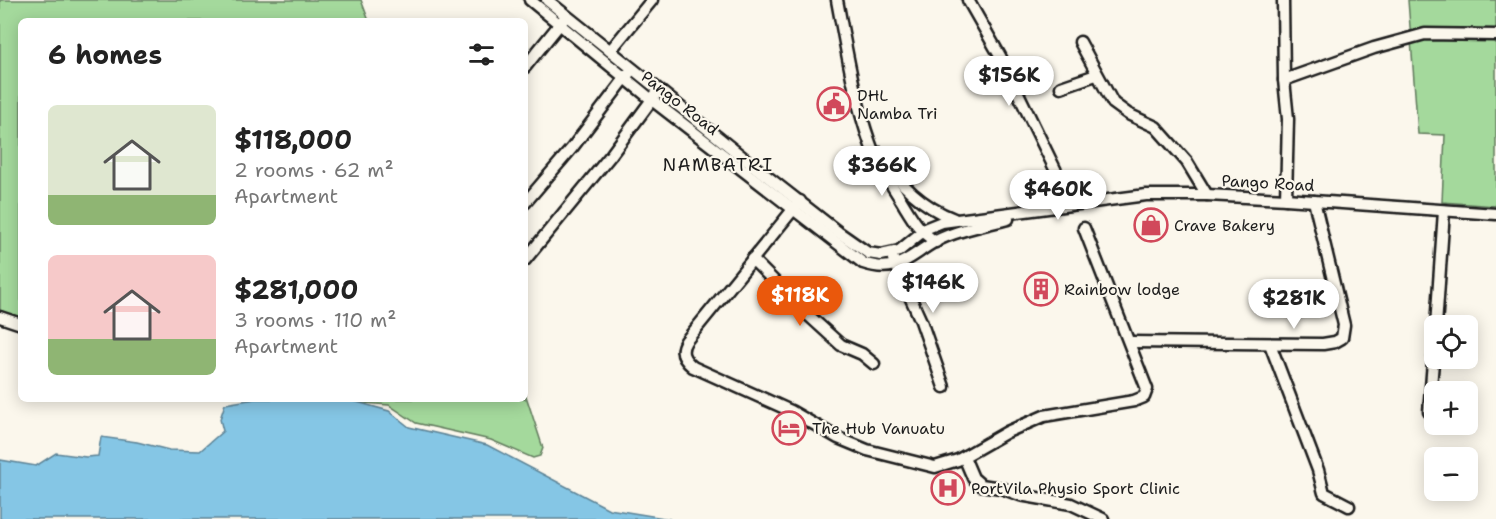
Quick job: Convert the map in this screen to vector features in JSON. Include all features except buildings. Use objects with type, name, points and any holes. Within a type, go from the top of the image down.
[{"type":"street","name":"Pango Road","points":[[530,0],[652,100],[797,205],[857,246],[874,254],[891,253],[909,244],[940,217],[956,219],[1030,209],[1040,210]]},
{"type":"street","name":"Pango Road","points":[[547,0],[755,167],[863,263],[874,267],[896,265],[913,258],[938,240],[982,225],[1072,204],[1146,195],[1287,199],[1496,214]]},
{"type":"street","points":[[610,51],[652,0]]},
{"type":"street","points":[[837,0],[847,52],[870,144],[881,169],[922,232],[938,240],[943,227],[940,217],[903,185],[886,163],[866,127]]},
{"type":"street","points":[[968,0],[1000,56],[1072,204]]},
{"type":"street","points":[[1282,0],[1284,80],[1288,119],[1287,199]]},
{"type":"street","points":[[528,63],[567,15]]},
{"type":"street","points":[[1284,80],[1374,48],[1425,34],[1496,35]]},
{"type":"street","points":[[1080,42],[1113,103],[1128,114],[1156,127],[1188,162],[1207,195]]},
{"type":"street","points":[[528,199],[632,68]]},
{"type":"street","points":[[1060,87],[1096,75]]},
{"type":"street","points":[[528,256],[660,89]]},
{"type":"street","points":[[1130,342],[1270,344],[1335,342],[1342,338],[1344,332],[1314,201]]},
{"type":"street","points":[[797,205],[683,345],[686,362],[791,411],[838,438],[867,450],[935,467],[963,457],[1007,432],[1044,416],[1134,401],[1144,397],[1147,389],[1084,228]]},
{"type":"street","points":[[1437,315],[1444,211]]},
{"type":"street","points":[[891,253],[921,321],[944,387]]},
{"type":"street","points":[[752,259],[841,345],[862,354],[874,364]]},
{"type":"street","points":[[0,317],[18,323]]},
{"type":"street","points":[[1270,344],[1318,470],[1324,493],[1349,506]]},
{"type":"street","points":[[963,457],[973,478],[981,485],[1071,504],[1103,519]]},
{"type":"green space","points":[[0,0],[361,0],[368,18],[18,18],[18,317],[0,312]]},
{"type":"green space","points":[[1408,0],[1496,0],[1496,206],[1442,202],[1445,135],[1418,134]]},
{"type":"green space","points":[[362,402],[528,402],[543,448],[540,456],[533,458],[491,440],[416,423],[389,405]]},
{"type":"water","points":[[237,402],[357,402],[389,411],[409,427],[487,445],[609,509],[670,519],[0,519],[0,460],[36,466],[56,453],[86,457],[98,456],[101,437],[137,442],[169,450],[200,451],[223,431],[220,419],[225,404]]},
{"type":"place","name":"DHL Namba Tri","points":[[834,104]]},
{"type":"place","name":"Crave Bakery","points":[[1151,225]]},
{"type":"place","name":"Rainbow lodge","points":[[1041,289]]},
{"type":"place","name":"The Hub Vanuatu","points":[[789,428]]},
{"type":"place","name":"PortVila Physio Sport Clinic","points":[[948,488]]},
{"type":"district","name":"NAMBATRI","points":[[718,165]]}]
